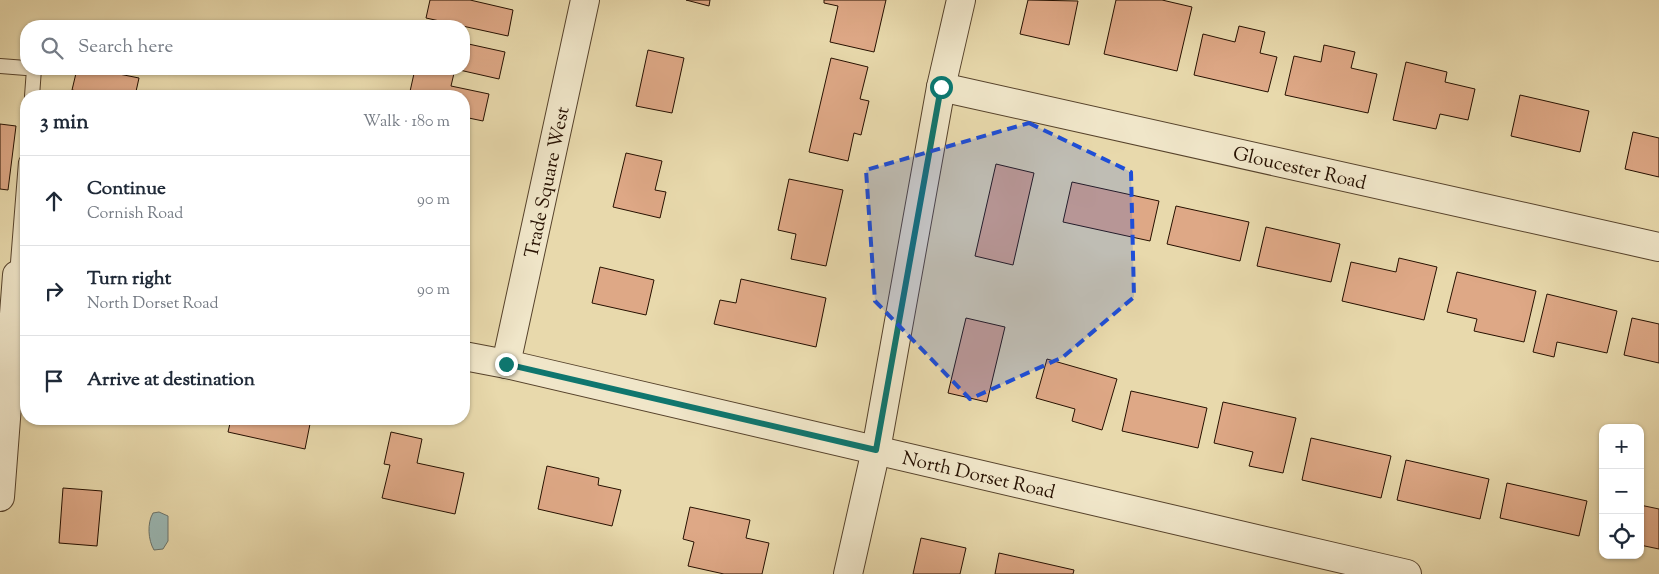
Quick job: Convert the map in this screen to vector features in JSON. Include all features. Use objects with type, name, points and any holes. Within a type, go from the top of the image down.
[{"type":"street","name":"Trade Square West","points":[[506,364],[586,0]]},
{"type":"street","points":[[848,574],[876,450],[941,87],[962,0]]},
{"type":"street","name":"Gloucester Road","points":[[941,87],[1659,247]]},
{"type":"street","points":[[0,497],[14,275]]},
{"type":"street","name":"North Dorset Road","points":[[470,357],[1407,574]]},
{"type":"lane","points":[[0,66],[20,68]]},
{"type":"lane","points":[[32,90],[34,75]]},
{"type":"lane","points":[[14,275],[20,218]]},
{"type":"highlighted area","points":[[1029,123],[1131,172],[1134,297],[1063,357],[970,399],[875,301],[866,170]]},
{"type":"water","points":[[159,512],[168,516],[168,541],[163,549],[154,550],[150,541],[149,526],[153,513]]},
{"type":"building","points":[[430,0],[470,0],[513,10],[508,36],[470,28],[470,20],[435,20],[426,18]]},
{"type":"building","points":[[686,0],[710,0],[709,6]]},
{"type":"building","points":[[824,0],[886,0],[874,52],[830,42],[838,6],[824,3]]},
{"type":"building","points":[[1028,0],[1078,1],[1069,45],[1020,34]]},
{"type":"building","points":[[1116,0],[1162,0],[1192,7],[1177,71],[1104,54]]},
{"type":"building","points":[[1239,26],[1265,32],[1260,53],[1277,57],[1268,92],[1194,75],[1203,34],[1235,42]]},
{"type":"building","points":[[470,44],[505,52],[499,79],[470,72]]},
{"type":"building","points":[[1324,45],[1355,52],[1351,68],[1377,74],[1368,113],[1285,95],[1294,56],[1321,62]]},
{"type":"building","points":[[648,50],[684,58],[672,113],[636,106]]},
{"type":"building","points":[[831,58],[868,67],[860,99],[869,101],[861,135],[854,133],[848,161],[809,152]]},
{"type":"building","points":[[1406,62],[1447,72],[1445,82],[1475,89],[1468,120],[1440,114],[1436,129],[1393,120]]},
{"type":"building","points":[[76,75],[124,75],[139,78],[136,90],[72,90]]},
{"type":"building","points":[[414,75],[454,75],[451,86],[470,90],[410,90]]},
{"type":"building","points":[[470,90],[489,94],[483,121],[470,118]]},
{"type":"building","points":[[1520,95],[1589,111],[1580,152],[1511,136]]},
{"type":"building","points":[[0,124],[16,126],[8,190],[0,189]]},
{"type":"building","points":[[1633,132],[1659,138],[1659,177],[1625,169]]},
{"type":"building","points":[[626,153],[662,161],[655,190],[666,192],[660,218],[613,207]]},
{"type":"building","points":[[996,164],[1034,173],[1013,265],[975,256]]},
{"type":"building","points":[[789,179],[843,190],[826,266],[791,259],[796,234],[778,230]]},
{"type":"building","points":[[1072,182],[1159,201],[1150,241],[1063,222]]},
{"type":"building","points":[[1176,206],[1249,222],[1240,261],[1167,244]]},
{"type":"building","points":[[1266,227],[1340,244],[1331,282],[1257,266]]},
{"type":"building","points":[[1399,258],[1437,267],[1424,320],[1342,301],[1351,262],[1396,272]]},
{"type":"building","points":[[600,267],[654,280],[646,315],[592,303]]},
{"type":"building","points":[[1457,272],[1536,291],[1524,342],[1474,331],[1477,319],[1447,312]]},
{"type":"building","points":[[741,279],[826,298],[816,347],[714,324],[720,300],[736,303]]},
{"type":"building","points":[[1547,294],[1617,311],[1607,353],[1557,342],[1554,357],[1533,352]]},
{"type":"building","points":[[966,318],[1005,327],[987,402],[948,393]]},
{"type":"building","points":[[1632,318],[1659,324],[1659,363],[1624,355]]},
{"type":"building","points":[[1047,359],[1117,379],[1102,430],[1072,421],[1075,409],[1036,398]]},
{"type":"building","points":[[1131,391],[1207,408],[1198,448],[1122,431]]},
{"type":"building","points":[[1223,402],[1296,418],[1283,473],[1249,466],[1253,452],[1214,443]]},
{"type":"building","points":[[230,425],[310,425],[305,449],[228,432]]},
{"type":"building","points":[[391,432],[422,439],[417,463],[464,473],[455,514],[382,498],[390,465],[384,464]]},
{"type":"building","points":[[1311,438],[1391,456],[1381,498],[1302,480]]},
{"type":"building","points":[[1406,460],[1489,479],[1480,519],[1397,500]]},
{"type":"building","points":[[547,466],[599,478],[598,485],[621,490],[612,526],[538,509]]},
{"type":"building","points":[[1507,483],[1587,501],[1579,536],[1500,518]]},
{"type":"building","points":[[63,488],[102,491],[97,546],[59,543]]},
{"type":"building","points":[[1644,506],[1659,509],[1659,549],[1644,546]]},
{"type":"building","points":[[690,507],[750,520],[746,538],[769,543],[762,574],[724,574],[688,566],[694,542],[683,539]]},
{"type":"building","points":[[921,538],[966,548],[960,574],[913,574]]},
{"type":"building","points":[[999,553],[1074,570],[1073,574],[995,574]]},
{"type":"route","points":[[506,364],[876,450],[941,87]]}]
